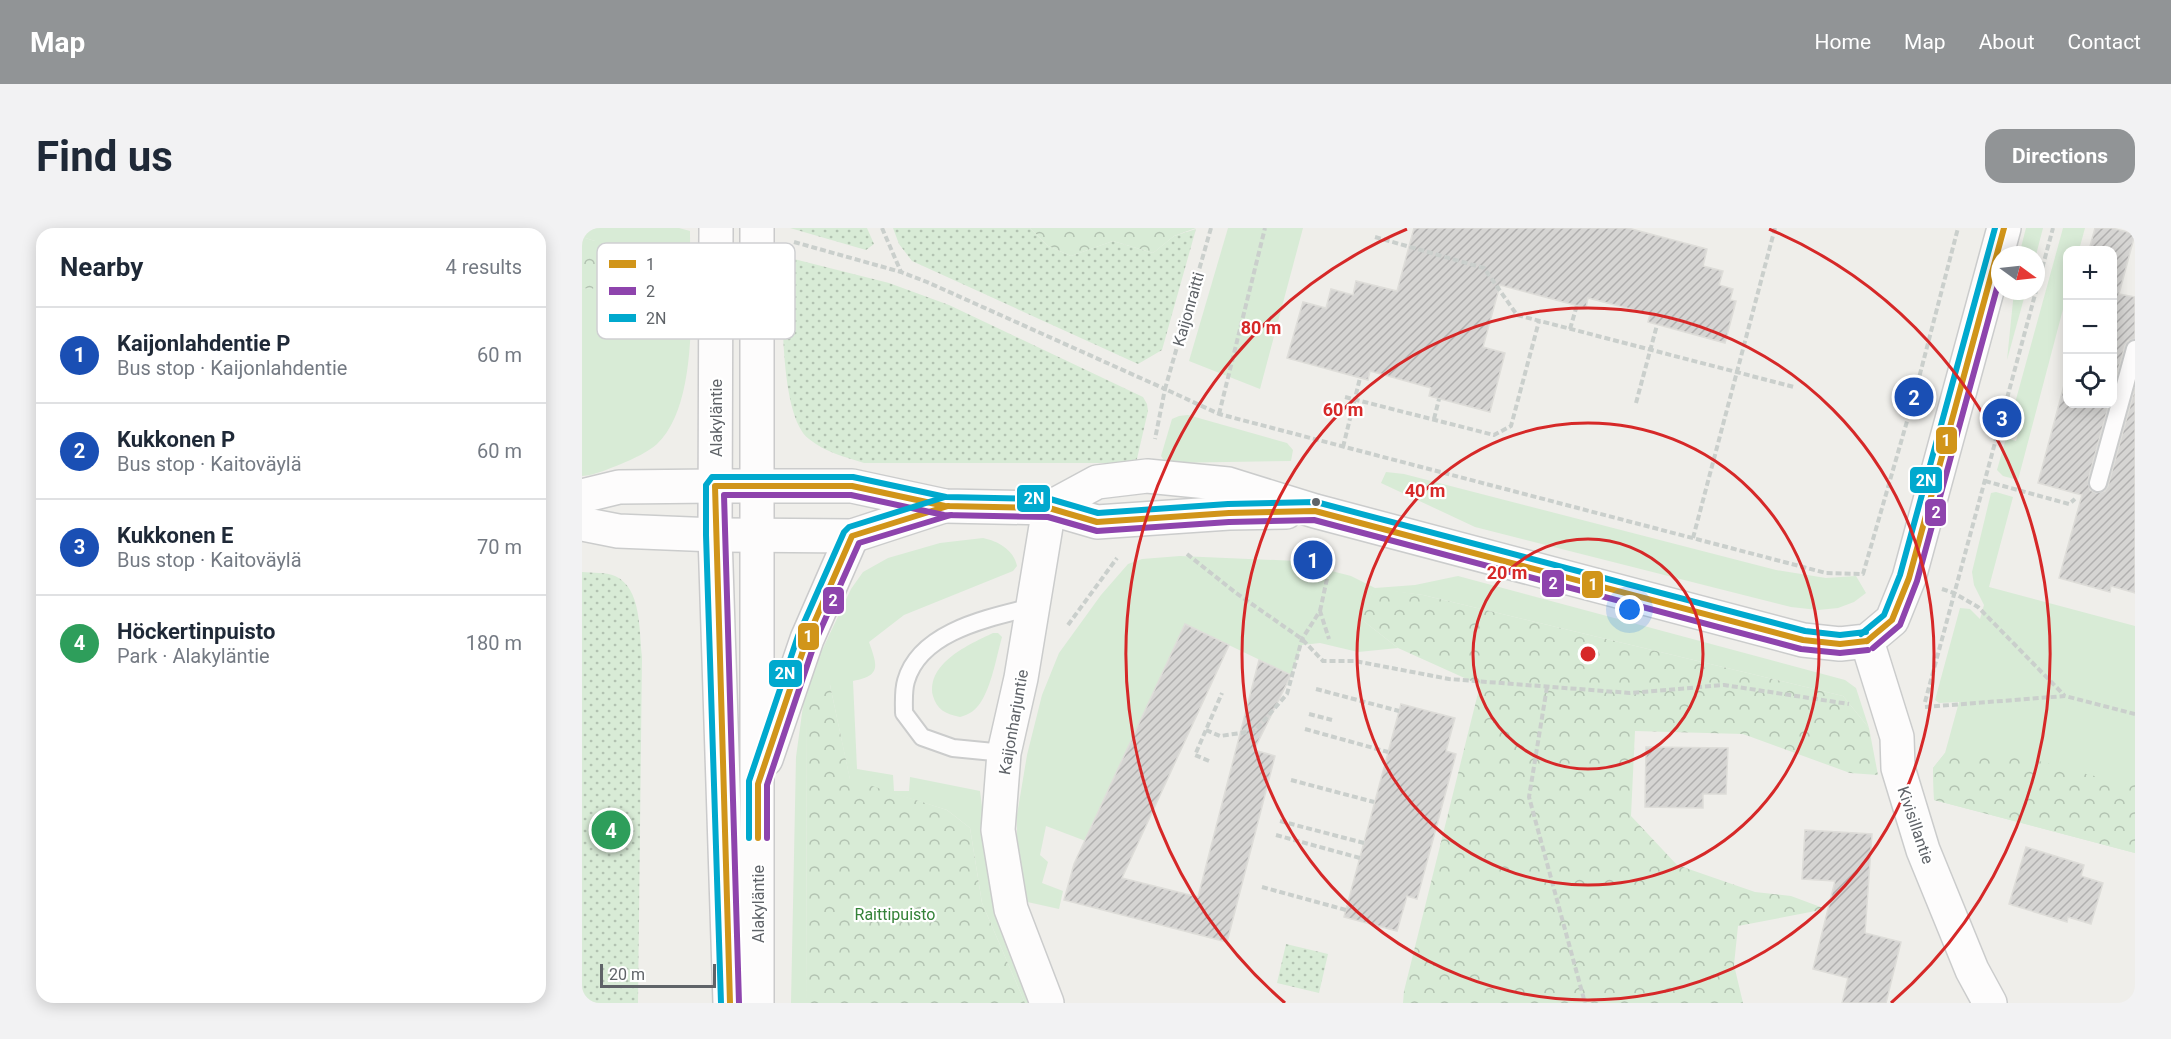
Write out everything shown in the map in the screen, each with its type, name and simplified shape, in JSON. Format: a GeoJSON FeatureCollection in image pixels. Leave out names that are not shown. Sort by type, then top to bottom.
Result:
{"type":"FeatureCollection","features":[{"type":"Feature","properties":{"kind":"street","name":"Alakyläntie"},"geometry":{"type":"LineString","coordinates":[[716,228],[716,243]]}},
{"type":"Feature","properties":{"kind":"street"},"geometry":{"type":"LineString","coordinates":[[1049,508],[1096,482],[1147,476],[1228,484],[1315,511],[1803,640],[1840,644],[1867,641],[1892,620],[1909,578],[2004,228]]}},
{"type":"Feature","properties":{"kind":"street","name":"Alakyläntie"},"geometry":{"type":"LineString","coordinates":[[716,339],[715,535],[730,1003]]}},
{"type":"Feature","properties":{"kind":"street","name":"Alakyläntie"},"geometry":{"type":"LineString","coordinates":[[757,339],[757,1003]]}},
{"type":"Feature","properties":{"kind":"street"},"geometry":{"type":"LineString","coordinates":[[582,496],[620,487],[852,486],[945,506],[1049,508],[1097,522],[1230,513],[1315,511]]}},
{"type":"Feature","properties":{"kind":"street"},"geometry":{"type":"LineString","coordinates":[[582,524],[618,531],[715,535],[852,536],[945,506]]}},
{"type":"Feature","properties":{"kind":"street","name":"Kaijonharjuntie"},"geometry":{"type":"LineString","coordinates":[[1047,1003],[1011,909],[999,830],[1004,753],[1021,678],[1049,508]]}},
{"type":"Feature","properties":{"kind":"street"},"geometry":{"type":"LineString","coordinates":[[758,784],[807,639],[852,536]]}},
{"type":"Feature","properties":{"kind":"street","name":"Kivisillantie"},"geometry":{"type":"LineString","coordinates":[[1867,641],[1890,710],[1897,737],[1898,768],[1923,849],[1972,970],[1990,1003]]}},
{"type":"Feature","properties":{"kind":"lane"},"geometry":{"type":"LineString","coordinates":[[2098,483],[2135,348]]}},
{"type":"Feature","properties":{"kind":"lane"},"geometry":{"type":"LineString","coordinates":[[1004,753],[952,748],[922,737],[904,713],[906,681],[917,660],[936,639],[983,619],[1032,607]]}},
{"type":"Feature","properties":{"kind":"path"},"geometry":{"type":"LineString","coordinates":[[882,228],[902,272]]}},
{"type":"Feature","properties":{"kind":"path","name":"Kaijonraitti"},"geometry":{"type":"LineString","coordinates":[[1147,476],[1165,389],[1211,228]]}},
{"type":"Feature","properties":{"kind":"path"},"geometry":{"type":"LineString","coordinates":[[1218,414],[1265,228]]}},
{"type":"Feature","properties":{"kind":"path"},"geometry":{"type":"LineString","coordinates":[[1692,538],[1774,228]]}},
{"type":"Feature","properties":{"kind":"path"},"geometry":{"type":"LineString","coordinates":[[790,241],[902,272],[1218,414],[1826,573],[1863,574],[1914,397],[1958,228]]}},
{"type":"Feature","properties":{"kind":"path"},"geometry":{"type":"LineString","coordinates":[[2053,228],[1924,707],[2065,696],[2135,714]]}},
{"type":"Feature","properties":{"kind":"path"},"geometry":{"type":"LineString","coordinates":[[1376,237],[1484,268],[1517,315],[1794,387]]}},
{"type":"Feature","properties":{"kind":"path"},"geometry":{"type":"LineString","coordinates":[[1570,329],[1577,305]]}},
{"type":"Feature","properties":{"kind":"path"},"geometry":{"type":"LineString","coordinates":[[1344,397],[1494,435],[1511,426],[1539,321]]}},
{"type":"Feature","properties":{"kind":"path"},"geometry":{"type":"LineString","coordinates":[[1636,403],[1657,325]]}},
{"type":"Feature","properties":{"kind":"path"},"geometry":{"type":"LineString","coordinates":[[1343,447],[1360,378]]}},
{"type":"Feature","properties":{"kind":"path"},"geometry":{"type":"LineString","coordinates":[[1434,420],[1439,399]]}},
{"type":"Feature","properties":{"kind":"path"},"geometry":{"type":"LineString","coordinates":[[1985,481],[2069,504],[2098,483]]}},
{"type":"Feature","properties":{"kind":"path"},"geometry":{"type":"LineString","coordinates":[[1186,552],[1236,593],[1302,639],[1323,662],[1355,661],[1449,679],[1630,693],[1724,685],[1890,710]]}},
{"type":"Feature","properties":{"kind":"path"},"geometry":{"type":"LineString","coordinates":[[1066,628],[1119,555]]}},
{"type":"Feature","properties":{"kind":"path"},"geometry":{"type":"LineString","coordinates":[[1206,730],[1220,736],[1255,731],[1287,694],[1302,639],[1320,611],[1329,565]]}},
{"type":"Feature","properties":{"kind":"path"},"geometry":{"type":"LineString","coordinates":[[1954,593],[1978,607],[2065,696]]}},
{"type":"Feature","properties":{"kind":"path"},"geometry":{"type":"LineString","coordinates":[[1320,611],[1329,639]]}},
{"type":"Feature","properties":{"kind":"path"},"geometry":{"type":"LineString","coordinates":[[1547,687],[1529,797],[1585,1003]]}},
{"type":"Feature","properties":{"kind":"path"},"geometry":{"type":"LineString","coordinates":[[1316,688],[1399,711]]}},
{"type":"Feature","properties":{"kind":"path"},"geometry":{"type":"LineString","coordinates":[[1209,761],[1195,755],[1222,693]]}},
{"type":"Feature","properties":{"kind":"path"},"geometry":{"type":"LineString","coordinates":[[1309,714],[1332,720]]}},
{"type":"Feature","properties":{"kind":"path"},"geometry":{"type":"LineString","coordinates":[[1305,729],[1388,752]]}},
{"type":"Feature","properties":{"kind":"path"},"geometry":{"type":"LineString","coordinates":[[1291,780],[1374,802]]}},
{"type":"Feature","properties":{"kind":"path"},"geometry":{"type":"LineString","coordinates":[[1280,820],[1364,843]]}},
{"type":"Feature","properties":{"kind":"path"},"geometry":{"type":"LineString","coordinates":[[1276,836],[1360,858]]}},
{"type":"Feature","properties":{"kind":"path"},"geometry":{"type":"LineString","coordinates":[[1262,887],[1346,910]]}},
{"type":"Feature","properties":{"kind":"green space"},"geometry":{"type":"Polygon","coordinates":[[[582,228],[679,228],[690,231],[690,243],[597,243],[597,339],[690,339],[690,343],[681,401],[671,425],[657,444],[645,453],[607,470],[582,476],[582,288],[593,289],[595,241],[582,237],[582,228]]]}},
{"type":"Feature","properties":{"kind":"green space"},"geometry":{"type":"Polygon","coordinates":[[[790,228],[867,228],[874,244],[866,250],[790,228]]]}},
{"type":"Feature","properties":{"kind":"green space"},"geometry":{"type":"Polygon","coordinates":[[[893,228],[1030,228],[1048,246],[1071,256],[1113,241],[1153,253],[1174,236],[1196,229],[1162,350],[1138,364],[912,261],[899,244],[893,228]]]}},
{"type":"Feature","properties":{"kind":"green space"},"geometry":{"type":"Polygon","coordinates":[[[1030,228],[1196,228],[1174,236],[1153,253],[1113,241],[1071,256],[1048,246],[1030,228]]]}},
{"type":"Feature","properties":{"kind":"green space"},"geometry":{"type":"Polygon","coordinates":[[[1228,228],[1303,228],[1260,389],[1189,361],[1228,228]]]}},
{"type":"Feature","properties":{"kind":"green space"},"geometry":{"type":"Polygon","coordinates":[[[2026,228],[2043,228],[2038,246],[2021,246],[2026,228]]]}},
{"type":"Feature","properties":{"kind":"green space"},"geometry":{"type":"Polygon","coordinates":[[[2063,228],[2085,228],[2080,246],[2063,246],[2063,309],[2018,480],[2003,476],[1997,470],[2006,438],[2016,441],[2023,417],[2012,414],[2063,228]]]}},
{"type":"Feature","properties":{"kind":"green space"},"geometry":{"type":"Polygon","coordinates":[[[582,237],[595,241],[597,273],[593,289],[582,288],[582,237]]]}},
{"type":"Feature","properties":{"kind":"green space"},"geometry":{"type":"Polygon","coordinates":[[[795,259],[889,283],[949,305],[1143,397],[1148,411],[1136,463],[864,463],[835,454],[809,439],[799,426],[792,406],[784,339],[795,339],[795,259]]]}},
{"type":"Feature","properties":{"kind":"green space"},"geometry":{"type":"Polygon","coordinates":[[[2013,300],[2024,300],[2007,360],[2013,300]]]}},
{"type":"Feature","properties":{"kind":"green space"},"geometry":{"type":"Polygon","coordinates":[[[1188,415],[1287,443],[1293,450],[1291,461],[1166,463],[1161,456],[1172,419],[1188,415]]]}},
{"type":"Feature","properties":{"kind":"green space"},"geometry":{"type":"Polygon","coordinates":[[[1386,472],[1404,474],[1776,570],[1826,578],[1856,576],[1866,593],[1854,602],[1838,608],[1818,610],[1791,607],[1475,527],[1381,483],[1386,472]]]}},
{"type":"Feature","properties":{"kind":"green space"},"geometry":{"type":"Polygon","coordinates":[[[1996,492],[2013,497],[1989,587],[2135,626],[2135,853],[1934,800],[1933,768],[1945,753],[1959,702],[1939,703],[1935,700],[1960,608],[1970,609],[1980,619],[1984,605],[1974,585],[1972,572],[1991,493],[1996,492]]]}},
{"type":"Feature","properties":{"kind":"green space"},"geometry":{"type":"Polygon","coordinates":[[[983,538],[1000,544],[1013,555],[1017,566],[1013,571],[904,615],[869,642],[875,663],[873,673],[853,681],[857,769],[893,775],[894,791],[909,791],[910,777],[980,791],[994,901],[1033,1003],[1025,1003],[982,903],[970,828],[947,810],[850,780],[830,685],[806,708],[807,1003],[791,1003],[796,757],[806,684],[851,589],[863,572],[888,558],[940,543],[983,538]]]}},
{"type":"Feature","properties":{"kind":"green space"},"geometry":{"type":"Polygon","coordinates":[[[1180,556],[1298,561],[1299,569],[1321,574],[1324,569],[1351,576],[1375,588],[1415,585],[1458,576],[1845,680],[1856,688],[1869,728],[1843,696],[1423,595],[1374,589],[1361,619],[1398,648],[1358,652],[1320,643],[1302,645],[1291,675],[1185,624],[1088,833],[1112,851],[1046,826],[1040,855],[1048,862],[1042,883],[1063,891],[1059,909],[1023,901],[1017,866],[1017,815],[1027,755],[1042,695],[1059,653],[1101,595],[1128,564],[1142,559],[1180,556]]]}},
{"type":"Feature","properties":{"kind":"green space"},"geometry":{"type":"Polygon","coordinates":[[[582,572],[603,573],[615,576],[624,582],[635,600],[638,612],[642,657],[638,1003],[582,1003],[582,572]]]}},
{"type":"Feature","properties":{"kind":"green space"},"geometry":{"type":"Polygon","coordinates":[[[1374,588],[1423,595],[1843,696],[1869,728],[1878,775],[1850,773],[1743,734],[1635,731],[1631,816],[1677,865],[1755,892],[1791,896],[1826,909],[1738,926],[1734,965],[1743,1003],[1403,1003],[1404,991],[1480,685],[1398,648],[1361,619],[1374,588]]]}},
{"type":"Feature","properties":{"kind":"green space"},"geometry":{"type":"Polygon","coordinates":[[[993,633],[998,633],[1002,637],[992,677],[979,705],[967,715],[960,717],[943,711],[933,696],[936,674],[952,656],[993,633]]]}},
{"type":"Feature","properties":{"kind":"green space","name":"Raittipuisto"},"geometry":{"type":"Polygon","coordinates":[[[830,685],[850,779],[947,810],[970,828],[982,903],[1025,1003],[807,1003],[806,708],[812,687],[830,685]]]}},
{"type":"Feature","properties":{"kind":"green space"},"geometry":{"type":"Polygon","coordinates":[[[1945,753],[1981,756],[2017,755],[2135,785],[2135,853],[1934,800],[1933,768],[1945,753]]]}},
{"type":"Feature","properties":{"kind":"green space"},"geometry":{"type":"Polygon","coordinates":[[[1286,944],[1328,954],[1319,993],[1277,983],[1286,944]]]}},
{"type":"Feature","properties":{"kind":"building"},"geometry":{"type":"Polygon","coordinates":[[[1414,228],[1628,228],[1707,249],[1703,266],[1723,271],[1719,285],[1733,289],[1730,300],[1736,301],[1725,343],[1648,322],[1650,314],[1588,298],[1586,308],[1500,285],[1483,347],[1505,353],[1490,412],[1429,396],[1431,388],[1370,371],[1368,380],[1287,358],[1303,302],[1326,308],[1331,289],[1353,295],[1356,281],[1397,291],[1414,228]]]}},
{"type":"Feature","properties":{"kind":"building"},"geometry":{"type":"Polygon","coordinates":[[[2095,228],[2112,228],[2135,234],[2119,294],[2135,297],[2135,339],[2128,341],[2125,346],[2117,374],[2117,246],[2090,246],[2095,228]]]}},
{"type":"Feature","properties":{"kind":"building"},"geometry":{"type":"Polygon","coordinates":[[[2135,388],[2135,593],[2111,586],[2110,592],[2059,578],[2082,495],[2038,483],[2063,389],[2063,408],[2108,408],[2088,480],[2090,490],[2096,493],[2105,491],[2135,388]]]}},
{"type":"Feature","properties":{"kind":"building"},"geometry":{"type":"Polygon","coordinates":[[[1185,624],[1229,645],[1122,878],[1198,897],[1259,660],[1291,675],[1254,750],[1275,756],[1227,942],[1064,900],[1074,864],[1185,624]]]}},
{"type":"Feature","properties":{"kind":"building"},"geometry":{"type":"Polygon","coordinates":[[[1401,704],[1455,718],[1446,751],[1456,754],[1417,899],[1407,896],[1397,931],[1344,917],[1401,704]]]}},
{"type":"Feature","properties":{"kind":"building"},"geometry":{"type":"Polygon","coordinates":[[[1646,747],[1728,748],[1726,794],[1703,794],[1703,808],[1645,807],[1646,747]]]}},
{"type":"Feature","properties":{"kind":"building"},"geometry":{"type":"Polygon","coordinates":[[[1805,830],[1872,834],[1865,933],[1901,942],[1886,1003],[1842,1003],[1848,978],[1813,969],[1835,881],[1802,879],[1805,830]]]}},
{"type":"Feature","properties":{"kind":"building"},"geometry":{"type":"Polygon","coordinates":[[[2026,847],[2084,865],[2081,876],[2103,883],[2091,924],[2068,917],[2067,922],[2009,904],[2026,847]]]}},
{"type":"Feature","properties":{"kind":"transit line","name":"2N"},"geometry":{"type":"LineString","coordinates":[[1861,634],[1884,615],[1900,575],[1995,228]]}},
{"type":"Feature","properties":{"kind":"transit line","name":"1"},"geometry":{"type":"LineString","coordinates":[[1867,641],[1892,620],[1909,578],[2004,228]]}},
{"type":"Feature","properties":{"kind":"transit line","name":"2"},"geometry":{"type":"LineString","coordinates":[[1873,648],[1900,625],[1917,581],[1994,300]]}},
{"type":"Feature","properties":{"kind":"transit line","name":"2N"},"geometry":{"type":"LineString","coordinates":[[721,1003],[706,535],[706,485],[712,477],[853,477],[946,497],[1050,499],[1098,513],[1228,504],[1316,502],[1805,631],[1840,635],[1866,632]]}},
{"type":"Feature","properties":{"kind":"transit line","name":"1"},"geometry":{"type":"LineString","coordinates":[[730,1003],[715,486],[852,486],[945,506],[1049,508],[1097,522],[1229,513],[1315,511],[1803,640],[1840,644],[1867,641]]}},
{"type":"Feature","properties":{"kind":"transit line","name":"2"},"geometry":{"type":"LineString","coordinates":[[739,1003],[724,495],[851,495],[944,515],[1048,517],[1097,531],[1229,522],[1314,520],[1801,649],[1840,653],[1868,650]]}},
{"type":"Feature","properties":{"kind":"transit line","name":"2N"},"geometry":{"type":"LineString","coordinates":[[749,838],[749,781],[798,636],[844,532],[849,527],[945,497]]}},
{"type":"Feature","properties":{"kind":"transit line","name":"1"},"geometry":{"type":"LineString","coordinates":[[758,838],[758,784],[807,639],[852,536],[948,506]]}},
{"type":"Feature","properties":{"kind":"transit line","name":"2"},"geometry":{"type":"LineString","coordinates":[[767,838],[767,785],[815,642],[859,543],[951,515]]}},
{"type":"Feature","properties":{"kind":"place","name":"Kukkonen P"},"geometry":{"type":"Point","coordinates":[1914,397]}},
{"type":"Feature","properties":{"kind":"place","name":"Kukkonen E"},"geometry":{"type":"Point","coordinates":[2002,418]}},
{"type":"Feature","properties":{"kind":"place","name":"Kaijonlahdentie P"},"geometry":{"type":"Point","coordinates":[1313,560]}},
{"type":"Feature","properties":{"kind":"place","name":"Höckertinpuisto"},"geometry":{"type":"Point","coordinates":[611,830]}}]}
